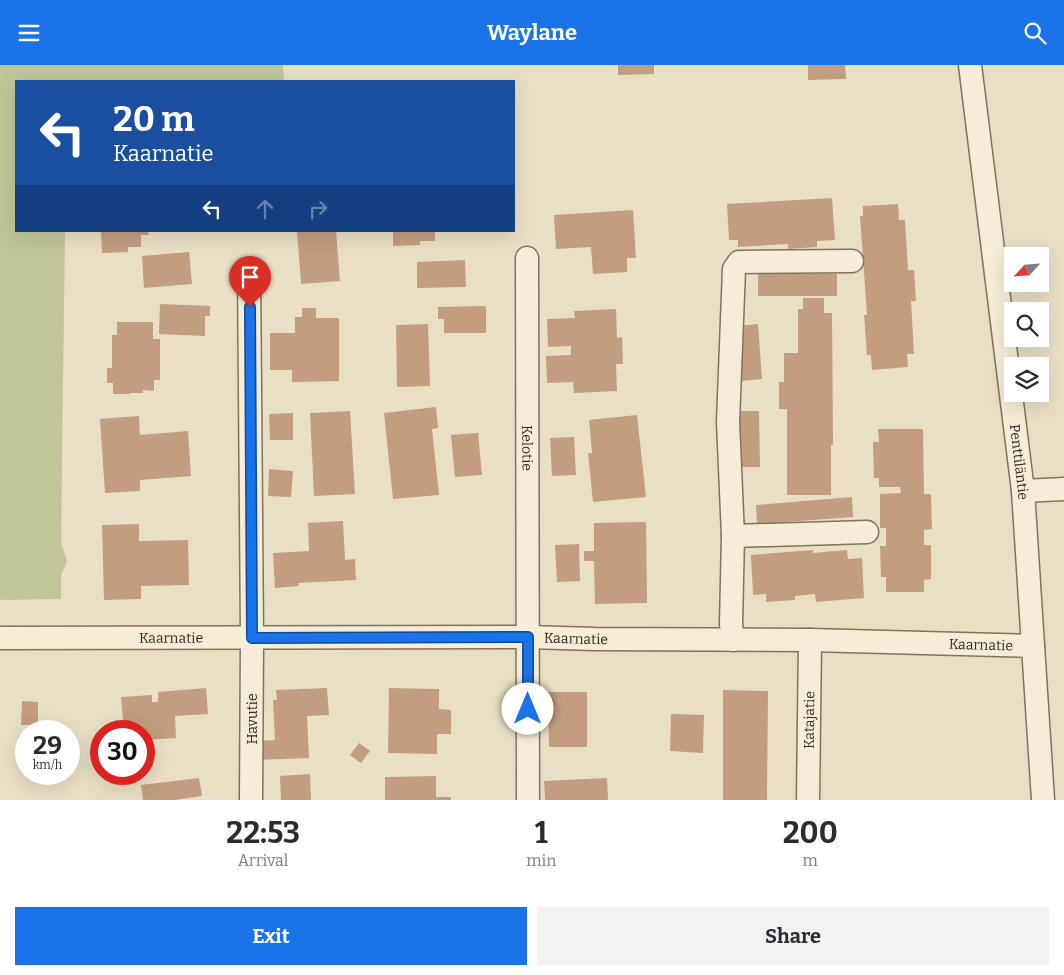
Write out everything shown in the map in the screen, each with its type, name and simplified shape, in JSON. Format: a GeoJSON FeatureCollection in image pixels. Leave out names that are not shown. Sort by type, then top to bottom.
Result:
{"type":"FeatureCollection","features":[{"type":"Feature","properties":{"kind":"street","name":"Penttiläntie"},"geometry":{"type":"LineString","coordinates":[[970,65],[1023,491],[1043,800]]}},
{"type":"Feature","properties":{"kind":"street","name":"Kelotie"},"geometry":{"type":"LineString","coordinates":[[527,258],[528,800]]}},
{"type":"Feature","properties":{"kind":"street"},"geometry":{"type":"LineString","coordinates":[[732,640],[733,536],[728,422],[734,269],[739,262],[852,261]]}},
{"type":"Feature","properties":{"kind":"street","name":"Havutie"},"geometry":{"type":"LineString","coordinates":[[249,269],[252,638],[251,800]]}},
{"type":"Feature","properties":{"kind":"street"},"geometry":{"type":"LineString","coordinates":[[1023,491],[1064,489]]}},
{"type":"Feature","properties":{"kind":"street"},"geometry":{"type":"LineString","coordinates":[[733,536],[867,532]]}},
{"type":"Feature","properties":{"kind":"street","name":"Kaarnatie"},"geometry":{"type":"LineString","coordinates":[[0,638],[528,637],[810,640],[1033,646]]}},
{"type":"Feature","properties":{"kind":"street","name":"Katajatie"},"geometry":{"type":"LineString","coordinates":[[808,800],[810,640]]}},
{"type":"Feature","properties":{"kind":"green space"},"geometry":{"type":"Polygon","coordinates":[[[0,65],[283,65],[284,80],[15,80],[15,232],[65,232],[61,542],[67,561],[61,576],[61,599],[0,600],[0,65]]]}},
{"type":"Feature","properties":{"kind":"building"},"geometry":{"type":"Polygon","coordinates":[[[618,65],[654,65],[654,74],[618,75],[618,65]]]}},
{"type":"Feature","properties":{"kind":"building"},"geometry":{"type":"Polygon","coordinates":[[[808,65],[845,65],[846,79],[808,80],[808,65]]]}},
{"type":"Feature","properties":{"kind":"building"},"geometry":{"type":"Polygon","coordinates":[[[832,198],[835,240],[817,241],[817,247],[788,249],[788,244],[738,247],[738,240],[729,240],[727,204],[832,198]]]}},
{"type":"Feature","properties":{"kind":"building"},"geometry":{"type":"Polygon","coordinates":[[[898,204],[899,220],[905,220],[908,270],[914,270],[916,301],[911,301],[914,354],[907,354],[908,367],[872,370],[871,355],[867,355],[864,315],[867,315],[860,216],[863,216],[863,206],[898,204]]]}},
{"type":"Feature","properties":{"kind":"building"},"geometry":{"type":"Polygon","coordinates":[[[633,210],[636,258],[627,258],[627,272],[593,274],[591,247],[556,249],[554,215],[633,210]]]}},
{"type":"Feature","properties":{"kind":"building"},"geometry":{"type":"Polygon","coordinates":[[[101,232],[148,232],[149,235],[141,235],[141,247],[128,247],[128,252],[102,253],[101,232]]]}},
{"type":"Feature","properties":{"kind":"building"},"geometry":{"type":"Polygon","coordinates":[[[297,232],[336,232],[340,281],[301,284],[297,232]]]}},
{"type":"Feature","properties":{"kind":"building"},"geometry":{"type":"Polygon","coordinates":[[[393,232],[435,232],[435,241],[420,241],[420,245],[393,246],[393,232]]]}},
{"type":"Feature","properties":{"kind":"building"},"geometry":{"type":"Polygon","coordinates":[[[189,252],[192,284],[144,288],[142,256],[189,252]]]}},
{"type":"Feature","properties":{"kind":"building"},"geometry":{"type":"Polygon","coordinates":[[[465,260],[466,287],[417,288],[417,262],[465,260]]]}},
{"type":"Feature","properties":{"kind":"building"},"geometry":{"type":"Polygon","coordinates":[[[758,274],[837,274],[837,296],[758,296],[758,274]]]}},
{"type":"Feature","properties":{"kind":"building"},"geometry":{"type":"Polygon","coordinates":[[[803,298],[824,298],[824,313],[832,313],[833,445],[831,445],[831,495],[787,495],[787,409],[779,409],[779,382],[784,382],[784,353],[798,353],[798,309],[803,309],[803,298]]]}},
{"type":"Feature","properties":{"kind":"building"},"geometry":{"type":"Polygon","coordinates":[[[160,304],[210,306],[210,316],[205,316],[205,336],[159,334],[160,304]]]}},
{"type":"Feature","properties":{"kind":"building"},"geometry":{"type":"Polygon","coordinates":[[[486,306],[486,333],[444,333],[444,319],[438,319],[438,307],[486,306]]]}},
{"type":"Feature","properties":{"kind":"building"},"geometry":{"type":"Polygon","coordinates":[[[302,308],[316,308],[316,318],[339,318],[339,381],[292,382],[292,370],[270,370],[270,333],[295,333],[295,317],[302,317],[302,308]]]}},
{"type":"Feature","properties":{"kind":"building"},"geometry":{"type":"Polygon","coordinates":[[[616,309],[617,338],[622,337],[623,364],[616,364],[617,391],[574,393],[573,382],[547,383],[546,356],[571,355],[571,346],[548,347],[547,319],[575,318],[574,311],[616,309]]]}},
{"type":"Feature","properties":{"kind":"building"},"geometry":{"type":"Polygon","coordinates":[[[117,322],[153,322],[153,339],[160,339],[160,380],[154,380],[154,391],[143,390],[143,393],[113,394],[113,383],[107,383],[107,368],[112,368],[112,335],[117,335],[117,322]]]}},
{"type":"Feature","properties":{"kind":"building"},"geometry":{"type":"Polygon","coordinates":[[[428,324],[430,386],[397,387],[396,325],[428,324]]]}},
{"type":"Feature","properties":{"kind":"building"},"geometry":{"type":"Polygon","coordinates":[[[758,324],[762,379],[741,381],[737,326],[758,324]]]}},
{"type":"Feature","properties":{"kind":"building"},"geometry":{"type":"Polygon","coordinates":[[[436,407],[438,428],[432,429],[439,495],[393,499],[384,413],[436,407]]]}},
{"type":"Feature","properties":{"kind":"building"},"geometry":{"type":"Polygon","coordinates":[[[350,411],[355,494],[314,496],[310,413],[350,411]]]}},
{"type":"Feature","properties":{"kind":"building"},"geometry":{"type":"Polygon","coordinates":[[[738,411],[759,411],[760,467],[739,467],[738,411]]]}},
{"type":"Feature","properties":{"kind":"building"},"geometry":{"type":"Polygon","coordinates":[[[293,413],[293,440],[270,440],[269,414],[293,413]]]}},
{"type":"Feature","properties":{"kind":"building"},"geometry":{"type":"Polygon","coordinates":[[[637,415],[646,497],[593,502],[588,453],[592,453],[589,420],[637,415]]]}},
{"type":"Feature","properties":{"kind":"building"},"geometry":{"type":"Polygon","coordinates":[[[139,416],[140,435],[188,431],[191,476],[140,480],[140,491],[105,493],[100,419],[139,416]]]}},
{"type":"Feature","properties":{"kind":"building"},"geometry":{"type":"Polygon","coordinates":[[[878,429],[923,429],[924,494],[931,494],[932,529],[924,530],[924,545],[931,545],[931,579],[924,580],[924,592],[886,592],[886,577],[881,577],[880,546],[886,546],[886,528],[880,528],[880,494],[901,493],[900,487],[879,487],[879,478],[874,478],[873,442],[879,442],[878,429]]]}},
{"type":"Feature","properties":{"kind":"building"},"geometry":{"type":"Polygon","coordinates":[[[478,433],[482,475],[455,477],[451,435],[478,433]]]}},
{"type":"Feature","properties":{"kind":"building"},"geometry":{"type":"Polygon","coordinates":[[[574,437],[576,475],[552,476],[550,438],[574,437]]]}},
{"type":"Feature","properties":{"kind":"building"},"geometry":{"type":"Polygon","coordinates":[[[269,469],[293,471],[291,497],[268,496],[269,469]]]}},
{"type":"Feature","properties":{"kind":"building"},"geometry":{"type":"Polygon","coordinates":[[[852,497],[853,517],[757,524],[756,505],[852,497]]]}},
{"type":"Feature","properties":{"kind":"building"},"geometry":{"type":"Polygon","coordinates":[[[343,521],[345,560],[355,559],[356,580],[298,583],[299,586],[275,588],[273,553],[309,551],[308,523],[343,521]]]}},
{"type":"Feature","properties":{"kind":"building"},"geometry":{"type":"Polygon","coordinates":[[[646,522],[647,603],[595,604],[594,561],[584,561],[584,551],[594,551],[594,523],[646,522]]]}},
{"type":"Feature","properties":{"kind":"building"},"geometry":{"type":"Polygon","coordinates":[[[139,524],[139,541],[188,540],[189,585],[141,586],[141,599],[104,600],[102,525],[139,524]]]}},
{"type":"Feature","properties":{"kind":"building"},"geometry":{"type":"Polygon","coordinates":[[[579,544],[580,581],[557,582],[555,545],[579,544]]]}},
{"type":"Feature","properties":{"kind":"building"},"geometry":{"type":"Polygon","coordinates":[[[813,550],[813,553],[847,550],[848,559],[862,558],[864,598],[816,602],[815,594],[795,596],[795,600],[766,602],[766,594],[753,595],[751,555],[813,550]]]}},
{"type":"Feature","properties":{"kind":"building"},"geometry":{"type":"Polygon","coordinates":[[[206,688],[208,714],[175,716],[176,738],[155,739],[155,720],[123,720],[121,697],[152,695],[152,702],[158,702],[158,692],[206,688]]]}},
{"type":"Feature","properties":{"kind":"building"},"geometry":{"type":"Polygon","coordinates":[[[327,688],[329,715],[307,716],[309,758],[257,760],[257,741],[275,740],[273,700],[277,700],[276,690],[327,688]]]}},
{"type":"Feature","properties":{"kind":"building"},"geometry":{"type":"Polygon","coordinates":[[[389,688],[439,689],[439,709],[451,710],[451,734],[437,734],[437,754],[388,753],[389,688]]]}},
{"type":"Feature","properties":{"kind":"building"},"geometry":{"type":"Polygon","coordinates":[[[723,690],[768,691],[767,800],[723,800],[723,690]]]}},
{"type":"Feature","properties":{"kind":"building"},"geometry":{"type":"Polygon","coordinates":[[[548,692],[587,692],[587,747],[549,747],[548,692]]]}},
{"type":"Feature","properties":{"kind":"building"},"geometry":{"type":"Polygon","coordinates":[[[22,701],[38,702],[38,720],[21,720],[22,701]]]}},
{"type":"Feature","properties":{"kind":"building"},"geometry":{"type":"Polygon","coordinates":[[[671,714],[704,715],[703,753],[670,751],[671,714]]]}},
{"type":"Feature","properties":{"kind":"building"},"geometry":{"type":"Polygon","coordinates":[[[359,743],[370,751],[361,763],[350,755],[359,743]]]}},
{"type":"Feature","properties":{"kind":"building"},"geometry":{"type":"Polygon","coordinates":[[[310,774],[311,800],[281,800],[280,776],[310,774]]]}},
{"type":"Feature","properties":{"kind":"building"},"geometry":{"type":"Polygon","coordinates":[[[436,776],[436,797],[451,797],[451,800],[385,800],[385,777],[436,776]]]}},
{"type":"Feature","properties":{"kind":"building"},"geometry":{"type":"Polygon","coordinates":[[[199,778],[202,796],[175,800],[143,800],[141,785],[155,785],[155,783],[199,778]]]}},
{"type":"Feature","properties":{"kind":"building"},"geometry":{"type":"Polygon","coordinates":[[[607,778],[608,800],[545,800],[544,781],[607,778]]]}},
{"type":"Feature","properties":{"kind":"route"},"geometry":{"type":"LineString","coordinates":[[250,307],[252,638],[528,637],[528,709]]}}]}
